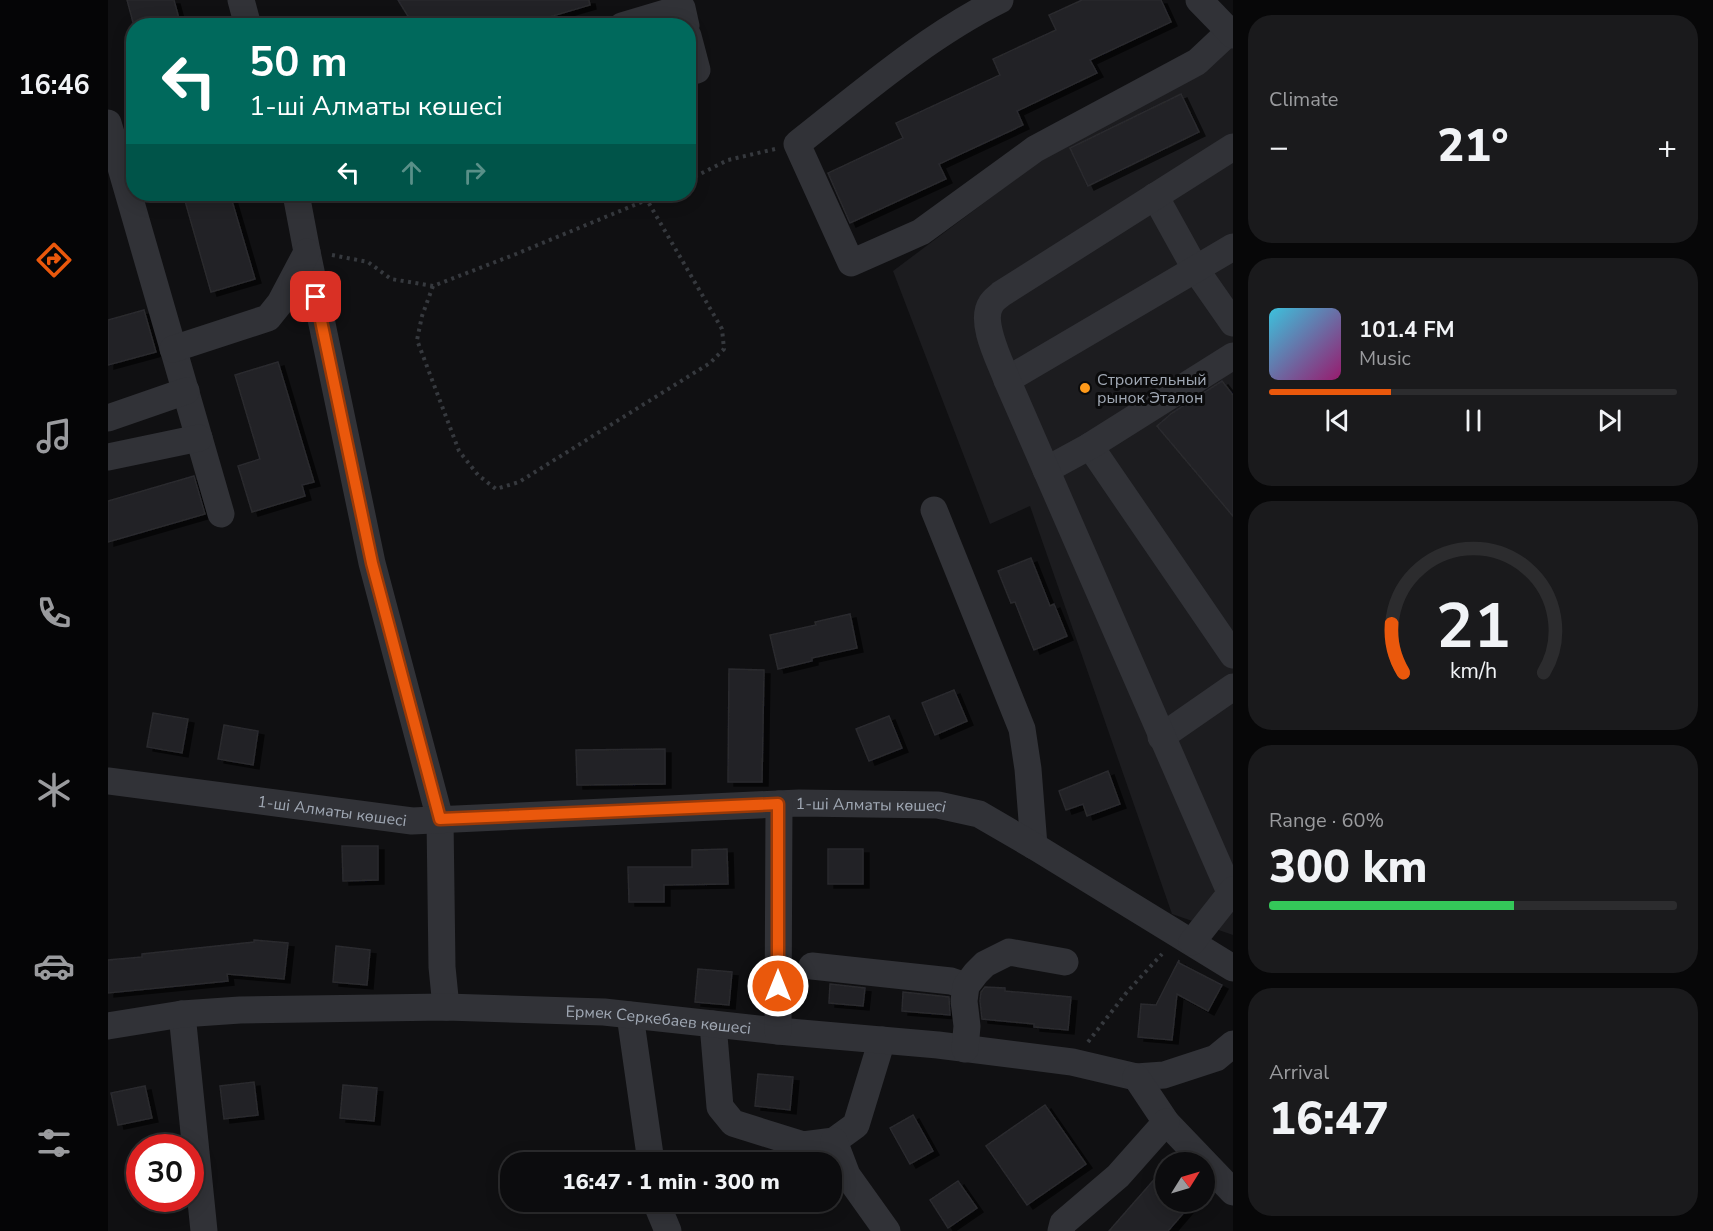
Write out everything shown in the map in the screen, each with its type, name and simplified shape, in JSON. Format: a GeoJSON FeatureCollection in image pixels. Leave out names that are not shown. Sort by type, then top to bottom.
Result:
{"type":"FeatureCollection","features":[{"type":"Feature","properties":{"kind":"street"},"geometry":{"type":"LineString","coordinates":[[240,0],[246,18]]}},
{"type":"Feature","properties":{"kind":"street"},"geometry":{"type":"LineString","coordinates":[[1000,0],[956,25],[893,69],[796,144],[851,263],[921,232],[1035,149],[1197,62],[1231,33],[1199,0]]}},
{"type":"Feature","properties":{"kind":"street"},"geometry":{"type":"LineString","coordinates":[[651,18],[687,8]]}},
{"type":"Feature","properties":{"kind":"street"},"geometry":{"type":"LineString","coordinates":[[109,128],[126,187]]}},
{"type":"Feature","properties":{"kind":"street"},"geometry":{"type":"LineString","coordinates":[[1185,938],[1232,891],[1161,737],[1007,380],[986,319],[991,304],[1001,294],[1233,147]]}},
{"type":"Feature","properties":{"kind":"street"},"geometry":{"type":"LineString","coordinates":[[1155,196],[1196,270],[1233,323]]}},
{"type":"Feature","properties":{"kind":"street"},"geometry":{"type":"LineString","coordinates":[[130,201],[222,513]]}},
{"type":"Feature","properties":{"kind":"street"},"geometry":{"type":"LineString","coordinates":[[297,201],[372,563],[440,819],[442,967],[446,1007]]}},
{"type":"Feature","properties":{"kind":"street"},"geometry":{"type":"LineString","coordinates":[[1007,380],[1233,247]]}},
{"type":"Feature","properties":{"kind":"street"},"geometry":{"type":"LineString","coordinates":[[173,349],[268,318],[280,303],[307,252]]}},
{"type":"Feature","properties":{"kind":"street"},"geometry":{"type":"LineString","coordinates":[[1046,470],[1090,446],[1233,356]]}},
{"type":"Feature","properties":{"kind":"street"},"geometry":{"type":"LineString","coordinates":[[108,418],[186,391]]}},
{"type":"Feature","properties":{"kind":"street"},"geometry":{"type":"LineString","coordinates":[[108,458],[199,438]]}},
{"type":"Feature","properties":{"kind":"street"},"geometry":{"type":"LineString","coordinates":[[1090,446],[1233,655]]}},
{"type":"Feature","properties":{"kind":"street"},"geometry":{"type":"LineString","coordinates":[[933,510],[1022,729],[1028,769],[1034,846]]}},
{"type":"Feature","properties":{"kind":"street"},"geometry":{"type":"LineString","coordinates":[[1161,737],[1229,699]]}},
{"type":"Feature","properties":{"kind":"street","name":"1-ші Алматы көшесі"},"geometry":{"type":"LineString","coordinates":[[108,781],[412,821],[799,802],[938,805],[979,814],[1233,968]]}},
{"type":"Feature","properties":{"kind":"street"},"geometry":{"type":"LineString","coordinates":[[778,804],[778,1031]]}},
{"type":"Feature","properties":{"kind":"street"},"geometry":{"type":"LineString","coordinates":[[965,1049],[966,986],[985,963],[1009,952],[1065,963]]}},
{"type":"Feature","properties":{"kind":"street"},"geometry":{"type":"LineString","coordinates":[[812,966],[951,981],[966,986]]}},
{"type":"Feature","properties":{"kind":"street","name":"Ермек Серкебаев көшесі"},"geometry":{"type":"LineString","coordinates":[[108,1026],[182,1014],[240,1010],[446,1007],[604,1012],[1072,1062],[1136,1077],[1164,1075],[1216,1058],[1233,1044]]}},
{"type":"Feature","properties":{"kind":"street"},"geometry":{"type":"LineString","coordinates":[[182,1014],[204,1231]]}},
{"type":"Feature","properties":{"kind":"street"},"geometry":{"type":"LineString","coordinates":[[630,1015],[650,1152]]}},
{"type":"Feature","properties":{"kind":"street"},"geometry":{"type":"LineString","coordinates":[[713,1024],[720,1107],[733,1123],[803,1145],[834,1141],[856,1125],[882,1040]]}},
{"type":"Feature","properties":{"kind":"street"},"geometry":{"type":"LineString","coordinates":[[1136,1077],[1166,1122],[1233,1192]]}},
{"type":"Feature","properties":{"kind":"street"},"geometry":{"type":"LineString","coordinates":[[1061,1231],[1063,1223],[1119,1176],[1166,1122]]}},
{"type":"Feature","properties":{"kind":"street"},"geometry":{"type":"LineString","coordinates":[[834,1141],[847,1175],[887,1231]]}},
{"type":"Feature","properties":{"kind":"street"},"geometry":{"type":"LineString","coordinates":[[660,1212],[668,1231]]}},
{"type":"Feature","properties":{"kind":"path"},"geometry":{"type":"LineString","coordinates":[[696,176],[728,160],[796,144]]}},
{"type":"Feature","properties":{"kind":"path"},"geometry":{"type":"LineString","coordinates":[[307,252],[368,262],[391,279],[433,286],[516,255],[646,201],[722,329],[724,349],[710,363],[519,482],[496,489],[478,475],[459,452],[417,340],[422,316],[433,286]]}},
{"type":"Feature","properties":{"kind":"path"},"geometry":{"type":"LineString","coordinates":[[1072,1062],[1127,992],[1185,938]]}},
{"type":"Feature","properties":{"kind":"shaded area","name":"Строительный рынок Эталон"},"geometry":{"type":"Polygon","coordinates":[[[1233,46],[1233,935],[1172,914],[1030,506],[990,524],[893,271],[1061,145],[1233,46]]]}},
{"type":"Feature","properties":{"kind":"building"},"geometry":{"type":"Polygon","coordinates":[[[127,0],[174,0],[179,18],[132,18],[127,0]]]}},
{"type":"Feature","properties":{"kind":"building"},"geometry":{"type":"Polygon","coordinates":[[[398,0],[589,0],[590,5],[546,18],[409,18],[398,0]]]}},
{"type":"Feature","properties":{"kind":"building"},"geometry":{"type":"Polygon","coordinates":[[[1082,0],[1161,0],[1171,22],[1090,60],[1097,73],[1017,111],[1023,125],[939,164],[946,179],[850,223],[828,173],[903,138],[896,123],[1000,75],[993,59],[1056,30],[1049,15],[1082,0]]]}},
{"type":"Feature","properties":{"kind":"building"},"geometry":{"type":"Polygon","coordinates":[[[1181,94],[1199,132],[1088,186],[1070,148],[1181,94]]]}},
{"type":"Feature","properties":{"kind":"building"},"geometry":{"type":"Polygon","coordinates":[[[185,201],[232,201],[255,279],[211,292],[185,201]]]}},
{"type":"Feature","properties":{"kind":"building"},"geometry":{"type":"Polygon","coordinates":[[[144,310],[156,352],[108,365],[108,320],[144,310]]]}},
{"type":"Feature","properties":{"kind":"building"},"geometry":{"type":"Polygon","coordinates":[[[278,362],[314,482],[302,485],[305,496],[252,512],[238,466],[260,459],[235,375],[278,362]]]}},
{"type":"Feature","properties":{"kind":"building"},"geometry":{"type":"Polygon","coordinates":[[[1222,381],[1233,395],[1233,516],[1157,426],[1172,413],[1222,381]]]}},
{"type":"Feature","properties":{"kind":"building"},"geometry":{"type":"Polygon","coordinates":[[[194,476],[205,514],[108,542],[108,501],[194,476]]]}},
{"type":"Feature","properties":{"kind":"building"},"geometry":{"type":"Polygon","coordinates":[[[1031,558],[1050,606],[1054,604],[1067,636],[1034,650],[1015,602],[1011,603],[998,571],[1031,558]]]}},
{"type":"Feature","properties":{"kind":"building"},"geometry":{"type":"Polygon","coordinates":[[[850,614],[857,648],[812,658],[812,661],[778,669],[770,635],[816,625],[815,622],[850,614]]]}},
{"type":"Feature","properties":{"kind":"building"},"geometry":{"type":"Polygon","coordinates":[[[729,669],[764,670],[762,782],[728,782],[729,669]]]}},
{"type":"Feature","properties":{"kind":"building"},"geometry":{"type":"Polygon","coordinates":[[[954,690],[967,721],[935,735],[922,703],[954,690]]]}},
{"type":"Feature","properties":{"kind":"building"},"geometry":{"type":"Polygon","coordinates":[[[153,713],[188,719],[182,753],[147,747],[153,713]]]}},
{"type":"Feature","properties":{"kind":"building"},"geometry":{"type":"Polygon","coordinates":[[[889,716],[902,748],[869,761],[856,729],[889,716]]]}},
{"type":"Feature","properties":{"kind":"building"},"geometry":{"type":"Polygon","coordinates":[[[224,725],[258,731],[253,765],[218,759],[224,725]]]}},
{"type":"Feature","properties":{"kind":"building"},"geometry":{"type":"Polygon","coordinates":[[[665,749],[665,784],[577,785],[576,750],[665,749]]]}},
{"type":"Feature","properties":{"kind":"building"},"geometry":{"type":"Polygon","coordinates":[[[1108,771],[1120,804],[1087,816],[1083,804],[1066,810],[1059,791],[1108,771]]]}},
{"type":"Feature","properties":{"kind":"building"},"geometry":{"type":"Polygon","coordinates":[[[342,846],[378,846],[378,880],[343,881],[342,846]]]}},
{"type":"Feature","properties":{"kind":"building"},"geometry":{"type":"Polygon","coordinates":[[[727,849],[728,884],[664,885],[664,902],[629,902],[628,867],[692,867],[692,850],[727,849]]]}},
{"type":"Feature","properties":{"kind":"building"},"geometry":{"type":"Polygon","coordinates":[[[828,849],[863,849],[863,884],[828,884],[828,849]]]}},
{"type":"Feature","properties":{"kind":"building"},"geometry":{"type":"Polygon","coordinates":[[[254,940],[288,943],[284,979],[227,974],[228,981],[108,993],[108,960],[254,942],[254,940]]]}},
{"type":"Feature","properties":{"kind":"building"},"geometry":{"type":"Polygon","coordinates":[[[336,946],[370,950],[367,985],[333,982],[336,946]]]}},
{"type":"Feature","properties":{"kind":"building"},"geometry":{"type":"Polygon","coordinates":[[[1179,960],[1179,963],[1222,985],[1208,1011],[1177,994],[1172,1040],[1138,1037],[1141,1004],[1156,1005],[1179,960]]]}},
{"type":"Feature","properties":{"kind":"building"},"geometry":{"type":"Polygon","coordinates":[[[698,969],[732,972],[729,1005],[695,1002],[698,969]]]}},
{"type":"Feature","properties":{"kind":"building"},"geometry":{"type":"Polygon","coordinates":[[[830,984],[865,988],[863,1006],[829,1003],[830,984]]]}},
{"type":"Feature","properties":{"kind":"building"},"geometry":{"type":"Polygon","coordinates":[[[985,987],[1071,997],[1068,1030],[982,1019],[980,1001],[981,992],[985,987]]]}},
{"type":"Feature","properties":{"kind":"building"},"geometry":{"type":"Polygon","coordinates":[[[903,992],[949,997],[950,1015],[902,1011],[903,992]]]}},
{"type":"Feature","properties":{"kind":"building"},"geometry":{"type":"Polygon","coordinates":[[[758,1074],[793,1077],[790,1110],[755,1106],[758,1074]]]}},
{"type":"Feature","properties":{"kind":"building"},"geometry":{"type":"Polygon","coordinates":[[[254,1082],[258,1115],[224,1119],[220,1086],[254,1082]]]}},
{"type":"Feature","properties":{"kind":"building"},"geometry":{"type":"Polygon","coordinates":[[[343,1085],[377,1088],[374,1121],[340,1118],[343,1085]]]}},
{"type":"Feature","properties":{"kind":"building"},"geometry":{"type":"Polygon","coordinates":[[[145,1086],[152,1118],[118,1125],[111,1093],[145,1086]]]}},
{"type":"Feature","properties":{"kind":"building"},"geometry":{"type":"Polygon","coordinates":[[[1045,1105],[1086,1164],[1027,1205],[986,1146],[1045,1105]]]}},
{"type":"Feature","properties":{"kind":"building"},"geometry":{"type":"Polygon","coordinates":[[[913,1115],[933,1151],[910,1164],[890,1128],[913,1115]]]}},
{"type":"Feature","properties":{"kind":"building"},"geometry":{"type":"Polygon","coordinates":[[[1155,1179],[1155,1212],[1184,1212],[1168,1231],[1109,1231],[1155,1179]]]}},
{"type":"Feature","properties":{"kind":"building"},"geometry":{"type":"Polygon","coordinates":[[[958,1181],[977,1208],[948,1228],[930,1200],[958,1181]]]}},
{"type":"Feature","properties":{"kind":"place","name":"Строительный рынок Эталон"},"geometry":{"type":"Point","coordinates":[1085,388]}},
{"type":"Feature","properties":{"kind":"route"},"geometry":{"type":"LineString","coordinates":[[316,297],[372,563],[440,819],[778,804],[778,986]]}}]}
